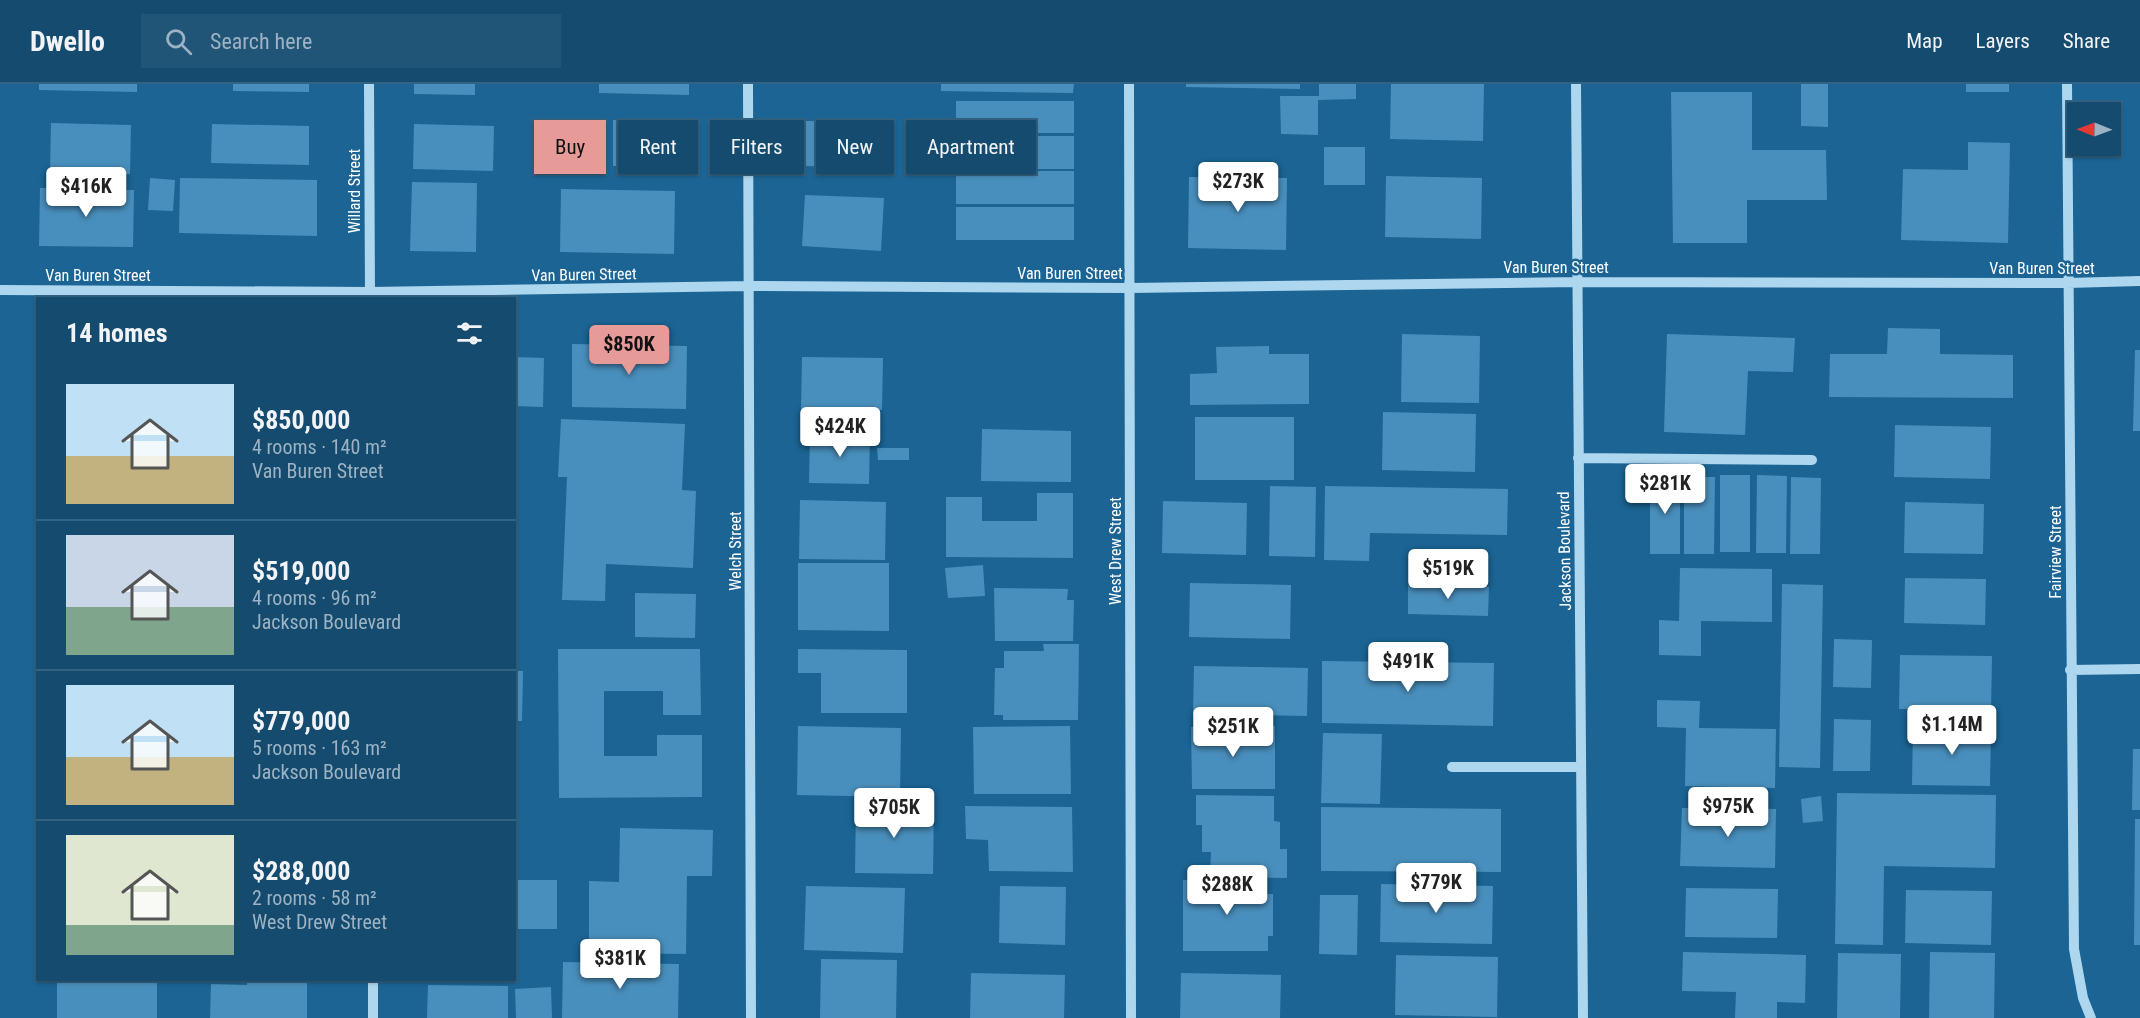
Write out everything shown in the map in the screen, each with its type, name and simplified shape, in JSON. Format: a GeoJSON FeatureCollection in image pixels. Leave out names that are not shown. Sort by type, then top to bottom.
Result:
{"type":"FeatureCollection","features":[{"type":"Feature","properties":{"kind":"street","name":"Willard Street"},"geometry":{"type":"LineString","coordinates":[[369,84],[370,295]]}},
{"type":"Feature","properties":{"kind":"street","name":"Welch Street"},"geometry":{"type":"LineString","coordinates":[[748,84],[751,1018]]}},
{"type":"Feature","properties":{"kind":"street","name":"West Drew Street"},"geometry":{"type":"LineString","coordinates":[[1129,84],[1131,1018]]}},
{"type":"Feature","properties":{"kind":"street","name":"Jackson Boulevard"},"geometry":{"type":"LineString","coordinates":[[1576,84],[1583,1018]]}},
{"type":"Feature","properties":{"kind":"street","name":"Fairview Street"},"geometry":{"type":"LineString","coordinates":[[2067,84],[2074,949],[2083,998],[2091,1018]]}},
{"type":"Feature","properties":{"kind":"street","name":"Van Buren Street"},"geometry":{"type":"LineString","coordinates":[[0,290],[370,295],[749,286],[1130,288],[1577,282],[2068,284],[2140,281]]}},
{"type":"Feature","properties":{"kind":"street"},"geometry":{"type":"LineString","coordinates":[[1578,458],[1812,460]]}},
{"type":"Feature","properties":{"kind":"street"},"geometry":{"type":"LineString","coordinates":[[2070,670],[2140,669]]}},
{"type":"Feature","properties":{"kind":"street"},"geometry":{"type":"LineString","coordinates":[[1452,767],[1581,767]]}},
{"type":"Feature","properties":{"kind":"street"},"geometry":{"type":"LineString","coordinates":[[373,981],[373,1018]]}},
{"type":"Feature","properties":{"kind":"building"},"geometry":{"type":"Polygon","coordinates":[[[39,84],[137,84],[137,92],[39,90],[39,84]]]}},
{"type":"Feature","properties":{"kind":"building"},"geometry":{"type":"Polygon","coordinates":[[[233,84],[309,84],[309,92],[233,91],[233,84]]]}},
{"type":"Feature","properties":{"kind":"building"},"geometry":{"type":"Polygon","coordinates":[[[414,84],[475,84],[475,95],[414,94],[414,84]]]}},
{"type":"Feature","properties":{"kind":"building"},"geometry":{"type":"Polygon","coordinates":[[[599,84],[689,84],[689,95],[599,93],[599,84]]]}},
{"type":"Feature","properties":{"kind":"building"},"geometry":{"type":"Polygon","coordinates":[[[941,84],[1074,84],[1073,93],[941,91],[941,84]]]}},
{"type":"Feature","properties":{"kind":"building"},"geometry":{"type":"Polygon","coordinates":[[[1186,84],[1300,84],[1300,89],[1186,87],[1186,84]]]}},
{"type":"Feature","properties":{"kind":"building"},"geometry":{"type":"Polygon","coordinates":[[[1319,84],[1356,84],[1356,99],[1318,100],[1318,135],[1281,134],[1280,96],[1319,96],[1319,84]]]}},
{"type":"Feature","properties":{"kind":"building"},"geometry":{"type":"Polygon","coordinates":[[[1391,84],[1484,84],[1483,141],[1390,139],[1391,84]]]}},
{"type":"Feature","properties":{"kind":"building"},"geometry":{"type":"Polygon","coordinates":[[[1801,84],[1828,84],[1828,127],[1801,126],[1801,84]]]}},
{"type":"Feature","properties":{"kind":"building"},"geometry":{"type":"Polygon","coordinates":[[[1966,84],[2009,84],[2009,92],[1966,92],[1966,84]]]}},
{"type":"Feature","properties":{"kind":"building"},"geometry":{"type":"Polygon","coordinates":[[[1671,92],[1752,92],[1752,150],[1826,150],[1827,200],[1747,200],[1747,243],[1673,243],[1671,92]]]}},
{"type":"Feature","properties":{"kind":"building"},"geometry":{"type":"Polygon","coordinates":[[[956,101],[1074,101],[1074,133],[1036,133],[1036,120],[956,120],[956,101]]]}},
{"type":"Feature","properties":{"kind":"building"},"geometry":{"type":"Polygon","coordinates":[[[613,120],[618,120],[618,166],[613,166],[613,120]]]}},
{"type":"Feature","properties":{"kind":"building"},"geometry":{"type":"Polygon","coordinates":[[[804,121],[816,121],[816,166],[804,166],[804,121]]]}},
{"type":"Feature","properties":{"kind":"building"},"geometry":{"type":"Polygon","coordinates":[[[51,123],[131,125],[130,174],[50,173],[51,123]]]}},
{"type":"Feature","properties":{"kind":"building"},"geometry":{"type":"Polygon","coordinates":[[[212,124],[309,126],[309,165],[211,163],[212,124]]]}},
{"type":"Feature","properties":{"kind":"building"},"geometry":{"type":"Polygon","coordinates":[[[414,124],[494,126],[493,171],[413,169],[414,124]]]}},
{"type":"Feature","properties":{"kind":"building"},"geometry":{"type":"Polygon","coordinates":[[[1036,136],[1074,136],[1074,169],[1036,169],[1036,136]]]}},
{"type":"Feature","properties":{"kind":"building"},"geometry":{"type":"Polygon","coordinates":[[[1968,142],[2010,143],[2008,243],[1901,240],[1903,169],[1968,170],[1968,142]]]}},
{"type":"Feature","properties":{"kind":"building"},"geometry":{"type":"Polygon","coordinates":[[[1324,147],[1365,147],[1365,185],[1324,185],[1324,147]]]}},
{"type":"Feature","properties":{"kind":"building"},"geometry":{"type":"Polygon","coordinates":[[[1036,171],[1074,171],[1074,204],[956,204],[956,174],[1036,174],[1036,171]]]}},
{"type":"Feature","properties":{"kind":"building"},"geometry":{"type":"Polygon","coordinates":[[[1386,176],[1482,178],[1481,239],[1385,237],[1386,176]]]}},
{"type":"Feature","properties":{"kind":"building"},"geometry":{"type":"Polygon","coordinates":[[[1189,177],[1287,178],[1286,250],[1188,248],[1189,177]]]}},
{"type":"Feature","properties":{"kind":"building"},"geometry":{"type":"Polygon","coordinates":[[[150,178],[175,180],[173,211],[148,210],[150,178]]]}},
{"type":"Feature","properties":{"kind":"building"},"geometry":{"type":"Polygon","coordinates":[[[180,178],[317,180],[317,236],[179,233],[180,178]]]}},
{"type":"Feature","properties":{"kind":"building"},"geometry":{"type":"Polygon","coordinates":[[[412,182],[477,183],[476,252],[410,251],[412,182]]]}},
{"type":"Feature","properties":{"kind":"building"},"geometry":{"type":"Polygon","coordinates":[[[40,188],[134,190],[133,247],[39,246],[40,188]]]}},
{"type":"Feature","properties":{"kind":"building"},"geometry":{"type":"Polygon","coordinates":[[[561,189],[675,191],[674,254],[560,252],[561,189]]]}},
{"type":"Feature","properties":{"kind":"building"},"geometry":{"type":"Polygon","coordinates":[[[805,195],[884,198],[881,251],[802,246],[805,195]]]}},
{"type":"Feature","properties":{"kind":"building"},"geometry":{"type":"Polygon","coordinates":[[[956,207],[1074,207],[1074,240],[956,240],[956,207]]]}},
{"type":"Feature","properties":{"kind":"building"},"geometry":{"type":"Polygon","coordinates":[[[1888,328],[1940,329],[1940,354],[2013,355],[2013,398],[1829,397],[1830,354],[1887,354],[1888,328]]]}},
{"type":"Feature","properties":{"kind":"building"},"geometry":{"type":"Polygon","coordinates":[[[1402,334],[1480,336],[1479,403],[1401,402],[1402,334]]]}},
{"type":"Feature","properties":{"kind":"building"},"geometry":{"type":"Polygon","coordinates":[[[1667,334],[1795,338],[1793,372],[1748,371],[1745,435],[1664,432],[1667,334]]]}},
{"type":"Feature","properties":{"kind":"building"},"geometry":{"type":"Polygon","coordinates":[[[572,344],[687,346],[686,409],[572,407],[572,344]]]}},
{"type":"Feature","properties":{"kind":"building"},"geometry":{"type":"Polygon","coordinates":[[[1269,346],[1269,354],[1309,354],[1309,404],[1190,405],[1190,374],[1217,373],[1216,347],[1269,346]]]}},
{"type":"Feature","properties":{"kind":"building"},"geometry":{"type":"Polygon","coordinates":[[[2135,350],[2140,350],[2140,431],[2133,431],[2135,350]]]}},
{"type":"Feature","properties":{"kind":"building"},"geometry":{"type":"Polygon","coordinates":[[[516,357],[544,358],[543,407],[516,406],[516,357]]]}},
{"type":"Feature","properties":{"kind":"building"},"geometry":{"type":"Polygon","coordinates":[[[802,357],[883,358],[882,410],[801,409],[802,357]]]}},
{"type":"Feature","properties":{"kind":"building"},"geometry":{"type":"Polygon","coordinates":[[[1383,412],[1476,414],[1475,472],[1382,470],[1383,412]]]}},
{"type":"Feature","properties":{"kind":"building"},"geometry":{"type":"Polygon","coordinates":[[[1195,417],[1294,417],[1294,480],[1195,480],[1195,417]]]}},
{"type":"Feature","properties":{"kind":"building"},"geometry":{"type":"Polygon","coordinates":[[[561,419],[685,424],[682,490],[696,491],[693,568],[606,564],[605,601],[562,600],[567,477],[558,477],[561,419]]]}},
{"type":"Feature","properties":{"kind":"building"},"geometry":{"type":"Polygon","coordinates":[[[1895,425],[1991,427],[1990,479],[1894,477],[1895,425]]]}},
{"type":"Feature","properties":{"kind":"building"},"geometry":{"type":"Polygon","coordinates":[[[982,429],[1071,431],[1071,482],[981,481],[982,429]]]}},
{"type":"Feature","properties":{"kind":"building"},"geometry":{"type":"Polygon","coordinates":[[[810,433],[870,434],[869,484],[809,483],[810,433]]]}},
{"type":"Feature","properties":{"kind":"building"},"geometry":{"type":"Polygon","coordinates":[[[877,448],[909,448],[909,460],[878,460],[877,448]]]}},
{"type":"Feature","properties":{"kind":"building"},"geometry":{"type":"Polygon","coordinates":[[[1720,475],[1750,475],[1750,552],[1720,552],[1720,475]]]}},
{"type":"Feature","properties":{"kind":"building"},"geometry":{"type":"Polygon","coordinates":[[[1757,475],[1787,476],[1786,553],[1756,553],[1757,475]]]}},
{"type":"Feature","properties":{"kind":"building"},"geometry":{"type":"Polygon","coordinates":[[[1650,477],[1680,477],[1680,554],[1650,554],[1650,477]]]}},
{"type":"Feature","properties":{"kind":"building"},"geometry":{"type":"Polygon","coordinates":[[[1684,477],[1715,477],[1714,554],[1684,554],[1684,477]]]}},
{"type":"Feature","properties":{"kind":"building"},"geometry":{"type":"Polygon","coordinates":[[[1791,477],[1821,478],[1820,554],[1790,554],[1791,477]]]}},
{"type":"Feature","properties":{"kind":"building"},"geometry":{"type":"Polygon","coordinates":[[[1270,486],[1316,487],[1315,557],[1269,556],[1270,486]]]}},
{"type":"Feature","properties":{"kind":"building"},"geometry":{"type":"Polygon","coordinates":[[[1325,486],[1508,489],[1507,535],[1370,533],[1369,561],[1324,560],[1325,486]]]}},
{"type":"Feature","properties":{"kind":"building"},"geometry":{"type":"Polygon","coordinates":[[[1037,493],[1073,493],[1073,558],[946,557],[946,497],[982,497],[982,521],[1037,521],[1037,493]]]}},
{"type":"Feature","properties":{"kind":"building"},"geometry":{"type":"Polygon","coordinates":[[[800,500],[886,502],[885,560],[799,559],[800,500]]]}},
{"type":"Feature","properties":{"kind":"building"},"geometry":{"type":"Polygon","coordinates":[[[1163,501],[1247,503],[1246,555],[1162,553],[1163,501]]]}},
{"type":"Feature","properties":{"kind":"building"},"geometry":{"type":"Polygon","coordinates":[[[1905,502],[1984,504],[1983,554],[1904,553],[1905,502]]]}},
{"type":"Feature","properties":{"kind":"building"},"geometry":{"type":"Polygon","coordinates":[[[798,563],[889,563],[889,631],[798,630],[798,563]]]}},
{"type":"Feature","properties":{"kind":"building"},"geometry":{"type":"Polygon","coordinates":[[[983,565],[985,596],[948,598],[945,568],[983,565]]]}},
{"type":"Feature","properties":{"kind":"building"},"geometry":{"type":"Polygon","coordinates":[[[1680,568],[1772,569],[1772,622],[1701,621],[1701,656],[1659,655],[1659,620],[1679,621],[1680,568]]]}},
{"type":"Feature","properties":{"kind":"building"},"geometry":{"type":"Polygon","coordinates":[[[1905,578],[1986,579],[1985,625],[1904,623],[1905,578]]]}},
{"type":"Feature","properties":{"kind":"building"},"geometry":{"type":"Polygon","coordinates":[[[1190,583],[1291,585],[1290,639],[1189,637],[1190,583]]]}},
{"type":"Feature","properties":{"kind":"building"},"geometry":{"type":"Polygon","coordinates":[[[1782,584],[1823,585],[1820,768],[1779,767],[1782,584]]]}},
{"type":"Feature","properties":{"kind":"building"},"geometry":{"type":"Polygon","coordinates":[[[1408,585],[1489,587],[1488,616],[1408,614],[1408,585]]]}},
{"type":"Feature","properties":{"kind":"building"},"geometry":{"type":"Polygon","coordinates":[[[994,588],[1068,589],[1067,600],[1074,600],[1073,641],[995,641],[994,588]]]}},
{"type":"Feature","properties":{"kind":"building"},"geometry":{"type":"Polygon","coordinates":[[[635,593],[696,594],[695,638],[635,637],[635,593]]]}},
{"type":"Feature","properties":{"kind":"building"},"geometry":{"type":"Polygon","coordinates":[[[1834,639],[1872,640],[1871,688],[1833,687],[1834,639]]]}},
{"type":"Feature","properties":{"kind":"building"},"geometry":{"type":"Polygon","coordinates":[[[1043,644],[1079,644],[1078,720],[1003,720],[1003,715],[994,715],[995,668],[1004,668],[1004,651],[1044,651],[1043,644]]]}},
{"type":"Feature","properties":{"kind":"building"},"geometry":{"type":"Polygon","coordinates":[[[558,649],[700,649],[701,715],[663,715],[663,691],[604,691],[604,756],[657,756],[657,735],[702,735],[702,797],[559,798],[558,649]]]}},
{"type":"Feature","properties":{"kind":"building"},"geometry":{"type":"Polygon","coordinates":[[[798,649],[907,650],[907,713],[821,713],[821,673],[798,673],[798,649]]]}},
{"type":"Feature","properties":{"kind":"building"},"geometry":{"type":"Polygon","coordinates":[[[1900,655],[1992,656],[1991,711],[1899,709],[1900,655]]]}},
{"type":"Feature","properties":{"kind":"building"},"geometry":{"type":"Polygon","coordinates":[[[1322,661],[1494,663],[1493,726],[1322,723],[1322,661]]]}},
{"type":"Feature","properties":{"kind":"building"},"geometry":{"type":"Polygon","coordinates":[[[1194,666],[1308,668],[1307,716],[1193,714],[1194,666]]]}},
{"type":"Feature","properties":{"kind":"building"},"geometry":{"type":"Polygon","coordinates":[[[516,671],[523,671],[522,721],[516,721],[516,671]]]}},
{"type":"Feature","properties":{"kind":"building"},"geometry":{"type":"Polygon","coordinates":[[[1657,700],[1700,701],[1699,728],[1776,729],[1775,788],[1685,786],[1686,728],[1657,727],[1657,700]]]}},
{"type":"Feature","properties":{"kind":"building"},"geometry":{"type":"Polygon","coordinates":[[[1834,719],[1871,720],[1870,771],[1833,771],[1834,719]]]}},
{"type":"Feature","properties":{"kind":"building"},"geometry":{"type":"Polygon","coordinates":[[[798,726],[901,728],[900,797],[797,795],[798,726]]]}},
{"type":"Feature","properties":{"kind":"building"},"geometry":{"type":"Polygon","coordinates":[[[1070,726],[1071,794],[974,794],[973,727],[1070,726]]]}},
{"type":"Feature","properties":{"kind":"building"},"geometry":{"type":"Polygon","coordinates":[[[1275,726],[1275,789],[1192,789],[1191,727],[1275,726]]]}},
{"type":"Feature","properties":{"kind":"building"},"geometry":{"type":"Polygon","coordinates":[[[1913,727],[1991,728],[1990,786],[1912,785],[1913,727]]]}},
{"type":"Feature","properties":{"kind":"building"},"geometry":{"type":"Polygon","coordinates":[[[1323,733],[1382,734],[1380,804],[1321,803],[1323,733]]]}},
{"type":"Feature","properties":{"kind":"building"},"geometry":{"type":"Polygon","coordinates":[[[2133,749],[2140,749],[2140,810],[2132,810],[2133,749]]]}},
{"type":"Feature","properties":{"kind":"building"},"geometry":{"type":"Polygon","coordinates":[[[1837,793],[1996,795],[1995,868],[1884,866],[1883,945],[1835,944],[1837,793]]]}},
{"type":"Feature","properties":{"kind":"building"},"geometry":{"type":"Polygon","coordinates":[[[1196,795],[1274,796],[1274,821],[1280,822],[1280,849],[1287,849],[1287,878],[1210,877],[1211,852],[1202,852],[1202,825],[1196,825],[1196,795]]]}},
{"type":"Feature","properties":{"kind":"building"},"geometry":{"type":"Polygon","coordinates":[[[1821,796],[1823,821],[1803,823],[1801,799],[1821,796]]]}},
{"type":"Feature","properties":{"kind":"building"},"geometry":{"type":"Polygon","coordinates":[[[856,804],[934,805],[933,874],[855,873],[856,804]]]}},
{"type":"Feature","properties":{"kind":"building"},"geometry":{"type":"Polygon","coordinates":[[[965,806],[1072,807],[1073,872],[989,871],[988,840],[966,839],[965,806]]]}},
{"type":"Feature","properties":{"kind":"building"},"geometry":{"type":"Polygon","coordinates":[[[1321,807],[1501,809],[1501,872],[1321,871],[1321,807]]]}},
{"type":"Feature","properties":{"kind":"building"},"geometry":{"type":"Polygon","coordinates":[[[1682,808],[1776,809],[1775,868],[1680,866],[1682,808]]]}},
{"type":"Feature","properties":{"kind":"building"},"geometry":{"type":"Polygon","coordinates":[[[2135,819],[2140,819],[2140,945],[2134,945],[2135,819]]]}},
{"type":"Feature","properties":{"kind":"building"},"geometry":{"type":"Polygon","coordinates":[[[620,828],[713,830],[712,876],[687,876],[686,954],[589,953],[589,881],[619,882],[620,828]]]}},
{"type":"Feature","properties":{"kind":"building"},"geometry":{"type":"Polygon","coordinates":[[[516,880],[557,880],[557,929],[517,929],[517,955],[516,880]]]}},
{"type":"Feature","properties":{"kind":"building"},"geometry":{"type":"Polygon","coordinates":[[[1183,880],[1266,880],[1265,894],[1273,894],[1273,936],[1268,936],[1268,951],[1183,951],[1183,880]]]}},
{"type":"Feature","properties":{"kind":"building"},"geometry":{"type":"Polygon","coordinates":[[[1381,884],[1493,886],[1492,944],[1380,942],[1381,884]]]}},
{"type":"Feature","properties":{"kind":"building"},"geometry":{"type":"Polygon","coordinates":[[[806,886],[905,888],[903,953],[804,950],[806,886]]]}},
{"type":"Feature","properties":{"kind":"building"},"geometry":{"type":"Polygon","coordinates":[[[1000,886],[1066,887],[1065,945],[999,943],[1000,886]]]}},
{"type":"Feature","properties":{"kind":"building"},"geometry":{"type":"Polygon","coordinates":[[[1686,888],[1778,889],[1777,938],[1685,937],[1686,888]]]}},
{"type":"Feature","properties":{"kind":"building"},"geometry":{"type":"Polygon","coordinates":[[[1906,890],[1992,891],[1991,945],[1905,943],[1906,890]]]}},
{"type":"Feature","properties":{"kind":"building"},"geometry":{"type":"Polygon","coordinates":[[[1320,895],[1358,895],[1357,955],[1319,954],[1320,895]]]}},
{"type":"Feature","properties":{"kind":"building"},"geometry":{"type":"Polygon","coordinates":[[[1683,952],[1806,955],[1805,1003],[1777,1002],[1777,1018],[1735,1018],[1736,992],[1682,991],[1683,952]]]}},
{"type":"Feature","properties":{"kind":"building"},"geometry":{"type":"Polygon","coordinates":[[[1930,952],[1995,953],[1994,1018],[1929,1018],[1930,952]]]}},
{"type":"Feature","properties":{"kind":"building"},"geometry":{"type":"Polygon","coordinates":[[[1838,953],[1901,954],[1900,1018],[1837,1018],[1838,953]]]}},
{"type":"Feature","properties":{"kind":"building"},"geometry":{"type":"Polygon","coordinates":[[[1396,955],[1498,957],[1497,1017],[1395,1015],[1396,955]]]}},
{"type":"Feature","properties":{"kind":"building"},"geometry":{"type":"Polygon","coordinates":[[[821,959],[897,960],[896,1018],[820,1018],[821,959]]]}},
{"type":"Feature","properties":{"kind":"building"},"geometry":{"type":"Polygon","coordinates":[[[563,962],[679,964],[678,1018],[562,1018],[563,962]]]}},
{"type":"Feature","properties":{"kind":"building"},"geometry":{"type":"Polygon","coordinates":[[[971,973],[1065,975],[1064,1018],[970,1018],[971,973]]]}},
{"type":"Feature","properties":{"kind":"building"},"geometry":{"type":"Polygon","coordinates":[[[1181,973],[1281,975],[1280,1018],[1180,1018],[1181,973]]]}},
{"type":"Feature","properties":{"kind":"building"},"geometry":{"type":"Polygon","coordinates":[[[57,981],[157,981],[157,1018],[57,1018],[57,981]]]}},
{"type":"Feature","properties":{"kind":"building"},"geometry":{"type":"Polygon","coordinates":[[[247,981],[307,981],[307,1018],[210,1018],[211,984],[247,985],[247,981]]]}},
{"type":"Feature","properties":{"kind":"building"},"geometry":{"type":"Polygon","coordinates":[[[428,985],[508,986],[508,1018],[427,1018],[428,985]]]}},
{"type":"Feature","properties":{"kind":"building"},"geometry":{"type":"Polygon","coordinates":[[[551,987],[552,1018],[516,1018],[515,989],[551,987]]]}}]}
